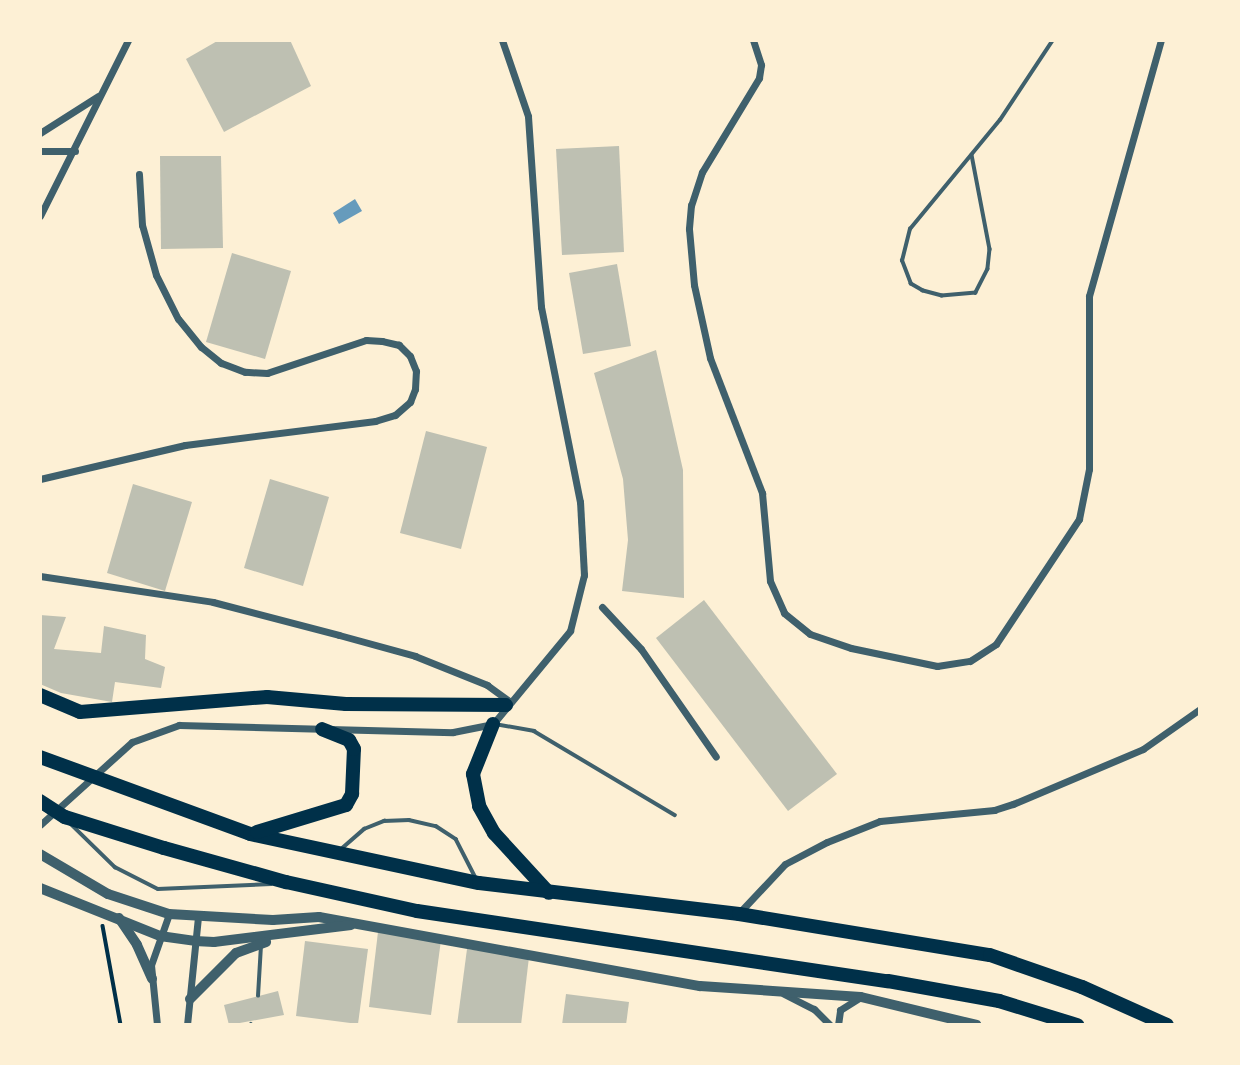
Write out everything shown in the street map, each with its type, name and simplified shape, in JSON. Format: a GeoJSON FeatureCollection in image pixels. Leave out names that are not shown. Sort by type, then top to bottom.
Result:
{"type":"FeatureCollection","features":[{"type":"Feature","properties":{"kind":"highway"},"geometry":{"type":"LineString","coordinates":[[40,695],[80,712],[267,697],[345,704],[508,703]]}},
{"type":"Feature","properties":{"kind":"highway"},"geometry":{"type":"LineString","coordinates":[[493,724],[473,774],[479,806],[494,833],[548,893]]}},
{"type":"Feature","properties":{"kind":"highway"},"geometry":{"type":"LineString","coordinates":[[250,834],[345,805],[352,794],[354,749],[349,740],[322,729]]}},
{"type":"Feature","properties":{"kind":"highway"},"geometry":{"type":"LineString","coordinates":[[40,757],[250,834],[479,883],[739,914],[990,955],[1070,982],[1167,1025]]}},
{"type":"Feature","properties":{"kind":"highway"},"geometry":{"type":"LineString","coordinates":[[40,801],[65,817],[286,882],[417,911],[987,998],[1077,1025]]}},
{"type":"Feature","properties":{"kind":"street"},"geometry":{"type":"LineString","coordinates":[[40,216],[75,151],[98,96],[128,40]]}},
{"type":"Feature","properties":{"kind":"street"},"geometry":{"type":"LineString","coordinates":[[40,825],[132,742],[150,732],[200,724],[453,732],[493,724],[508,703],[537,675],[570,631],[584,575],[584,542],[541,307],[528,116],[502,40]]}},
{"type":"Feature","properties":{"kind":"street"},"geometry":{"type":"LineString","coordinates":[[753,40],[761,65],[759,78],[702,172],[691,205],[690,229],[694,285],[710,358],[762,493],[770,581],[784,613],[810,634],[851,648],[937,666],[970,661],[996,644],[1079,519],[1089,469],[1089,296],[1161,40]]}},
{"type":"Feature","properties":{"kind":"street"},"geometry":{"type":"LineString","coordinates":[[40,133],[98,96]]}},
{"type":"Feature","properties":{"kind":"street"},"geometry":{"type":"LineString","coordinates":[[40,151],[75,151]]}},
{"type":"Feature","properties":{"kind":"street"},"geometry":{"type":"LineString","coordinates":[[40,479],[185,445],[375,421],[395,415],[410,402],[415,389],[416,371],[410,356],[399,345],[382,341],[366,340],[267,373],[245,372],[221,363],[189,336],[156,275],[142,225],[139,174]]}},
{"type":"Feature","properties":{"kind":"street"},"geometry":{"type":"LineString","coordinates":[[40,576],[213,602],[339,635],[415,656],[487,685],[508,703]]}},
{"type":"Feature","properties":{"kind":"street"},"geometry":{"type":"LineString","coordinates":[[602,607],[641,649],[716,757]]}},
{"type":"Feature","properties":{"kind":"street"},"geometry":{"type":"LineString","coordinates":[[739,914],[785,864],[827,842],[880,821],[994,810],[1013,804],[1143,750],[1200,709]]}},
{"type":"Feature","properties":{"kind":"street"},"geometry":{"type":"LineString","coordinates":[[40,854],[108,894],[169,914],[319,918],[356,923],[700,986],[862,997],[977,1025]]}},
{"type":"Feature","properties":{"kind":"street"},"geometry":{"type":"LineString","coordinates":[[40,888],[116,915],[160,936],[195,941],[297,933],[356,923]]}},
{"type":"Feature","properties":{"kind":"street"},"geometry":{"type":"LineString","coordinates":[[158,1025],[152,955],[169,914]]}},
{"type":"Feature","properties":{"kind":"street"},"geometry":{"type":"LineString","coordinates":[[116,915],[137,945],[152,979]]}},
{"type":"Feature","properties":{"kind":"street"},"geometry":{"type":"LineString","coordinates":[[187,1025],[198,916]]}},
{"type":"Feature","properties":{"kind":"street"},"geometry":{"type":"LineString","coordinates":[[190,999],[227,960],[262,943],[297,933]]}},
{"type":"Feature","properties":{"kind":"street"},"geometry":{"type":"LineString","coordinates":[[780,992],[814,1009],[830,1025]]}},
{"type":"Feature","properties":{"kind":"street"},"geometry":{"type":"LineString","coordinates":[[838,1025],[840,1010],[862,997]]}},
{"type":"Feature","properties":{"kind":"lane"},"geometry":{"type":"LineString","coordinates":[[972,155],[990,249],[988,269],[975,293],[942,296],[923,291],[905,274],[903,249],[910,229],[972,155],[1052,40]]}},
{"type":"Feature","properties":{"kind":"lane"},"geometry":{"type":"LineString","coordinates":[[493,724],[534,731],[675,815]]}},
{"type":"Feature","properties":{"kind":"lane"},"geometry":{"type":"LineString","coordinates":[[65,817],[115,867],[158,889],[208,890],[286,882]]}},
{"type":"Feature","properties":{"kind":"lane"},"geometry":{"type":"LineString","coordinates":[[336,853],[364,829],[384,821],[408,820],[436,826],[456,839],[479,883]]}},
{"type":"Feature","properties":{"kind":"lane"},"geometry":{"type":"LineString","coordinates":[[258,996],[262,943]]}},
{"type":"Feature","properties":{"kind":"path"},"geometry":{"type":"LineString","coordinates":[[100,910],[121,1025]]}},
{"type":"Feature","properties":{"kind":"water"},"geometry":{"type":"Polygon","coordinates":[[[355,199],[362,211],[339,224],[333,213],[355,199]]]}},
{"type":"Feature","properties":{"kind":"building"},"geometry":{"type":"Polygon","coordinates":[[[219,40],[290,40],[311,86],[224,132],[186,59],[219,40]]]}},
{"type":"Feature","properties":{"kind":"building"},"geometry":{"type":"Polygon","coordinates":[[[619,146],[624,252],[562,255],[556,149],[619,146]]]}},
{"type":"Feature","properties":{"kind":"building"},"geometry":{"type":"Polygon","coordinates":[[[160,156],[221,156],[223,248],[161,249],[160,156]]]}},
{"type":"Feature","properties":{"kind":"building"},"geometry":{"type":"Polygon","coordinates":[[[232,253],[291,271],[265,359],[206,342],[232,253]]]}},
{"type":"Feature","properties":{"kind":"building"},"geometry":{"type":"Polygon","coordinates":[[[617,264],[631,346],[583,354],[569,273],[617,264]]]}},
{"type":"Feature","properties":{"kind":"building"},"geometry":{"type":"Polygon","coordinates":[[[656,350],[683,470],[684,598],[622,591],[628,540],[623,479],[594,373],[656,350]]]}},
{"type":"Feature","properties":{"kind":"building"},"geometry":{"type":"Polygon","coordinates":[[[426,431],[487,447],[461,549],[400,533],[426,431]]]}},
{"type":"Feature","properties":{"kind":"building"},"geometry":{"type":"Polygon","coordinates":[[[270,479],[329,497],[303,586],[244,568],[270,479]]]}},
{"type":"Feature","properties":{"kind":"building"},"geometry":{"type":"Polygon","coordinates":[[[133,484],[192,502],[165,591],[107,573],[133,484]]]}},
{"type":"Feature","properties":{"kind":"building"},"geometry":{"type":"Polygon","coordinates":[[[704,600],[837,774],[788,811],[656,638],[704,600]]]}},
{"type":"Feature","properties":{"kind":"building"},"geometry":{"type":"Polygon","coordinates":[[[40,615],[66,617],[54,649],[101,653],[104,626],[146,635],[145,659],[165,667],[161,688],[115,682],[112,702],[61,693],[40,684],[40,615]]]}},
{"type":"Feature","properties":{"kind":"building"},"geometry":{"type":"Polygon","coordinates":[[[378,932],[441,940],[431,1015],[369,1007],[378,932]]]}},
{"type":"Feature","properties":{"kind":"building"},"geometry":{"type":"Polygon","coordinates":[[[305,941],[368,949],[358,1024],[296,1016],[305,941]]]}},
{"type":"Feature","properties":{"kind":"building"},"geometry":{"type":"Polygon","coordinates":[[[467,949],[529,957],[521,1025],[457,1025],[467,949]]]}},
{"type":"Feature","properties":{"kind":"building"},"geometry":{"type":"Polygon","coordinates":[[[278,991],[284,1015],[229,1025],[224,1005],[278,991]]]}},
{"type":"Feature","properties":{"kind":"building"},"geometry":{"type":"Polygon","coordinates":[[[566,994],[629,1002],[626,1025],[562,1025],[566,994]]]}}]}
